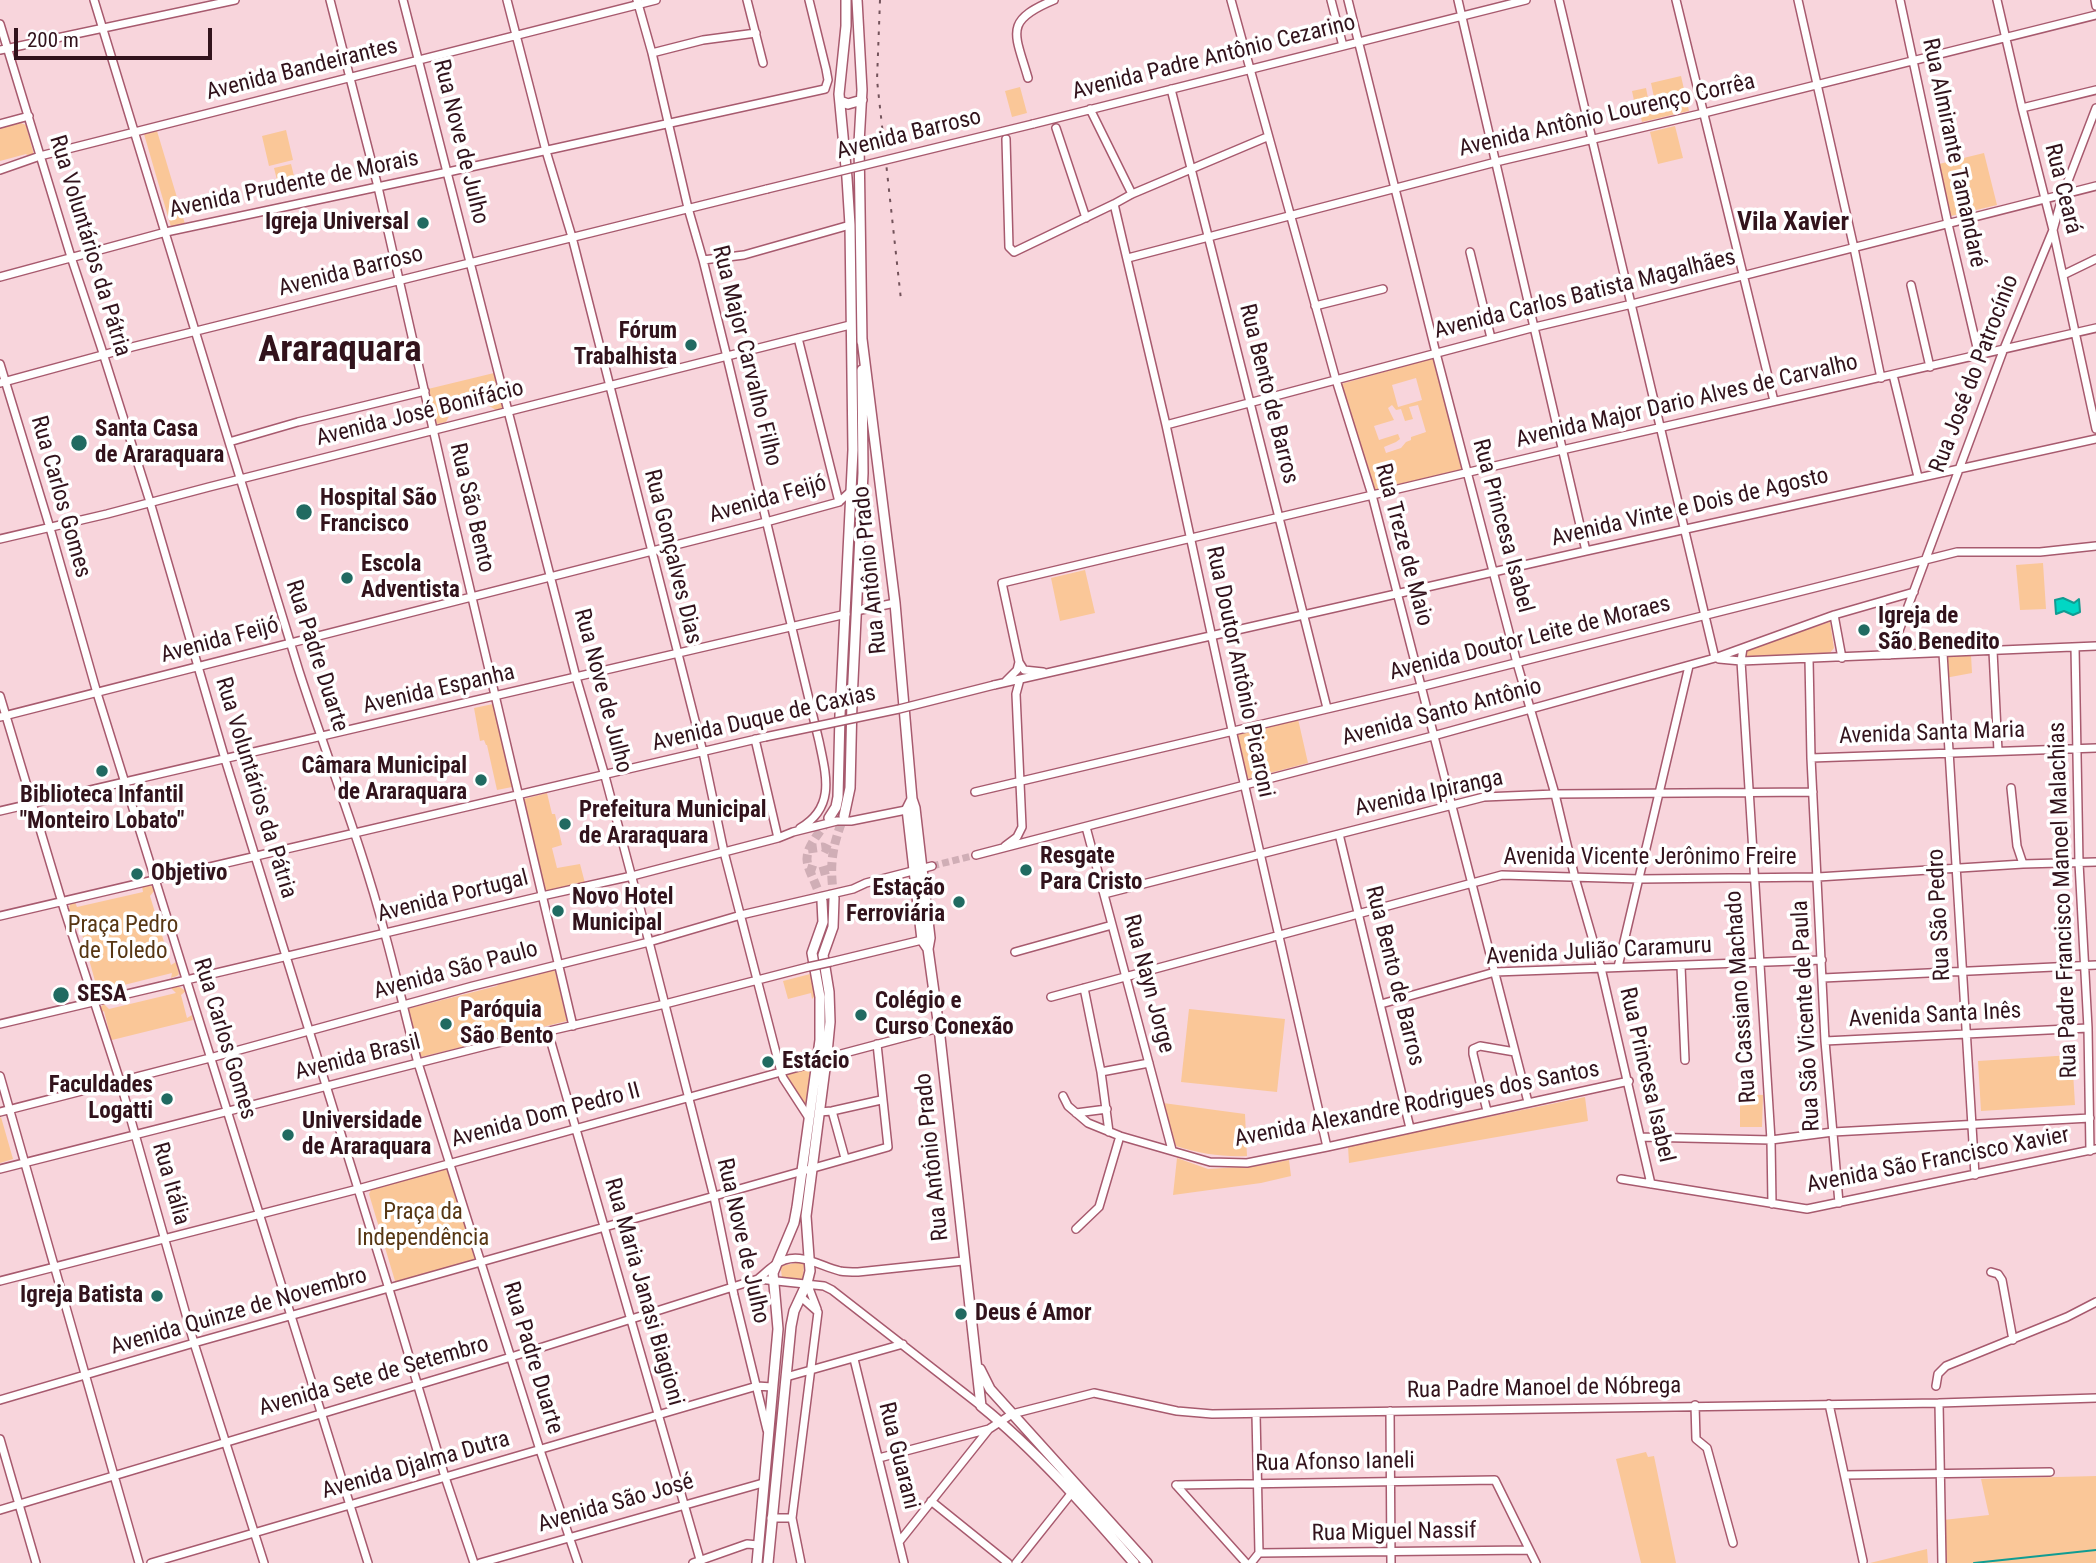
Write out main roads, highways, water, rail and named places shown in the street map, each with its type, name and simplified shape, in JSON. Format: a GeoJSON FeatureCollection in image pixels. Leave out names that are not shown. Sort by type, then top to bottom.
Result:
{"type":"FeatureCollection","features":[{"type":"Feature","properties":{"kind":"main road"},"geometry":{"type":"LineString","coordinates":[[829,818],[836,807],[838,797],[852,490],[850,225],[839,86],[846,26],[846,0]]}},
{"type":"Feature","properties":{"kind":"main road"},"geometry":{"type":"LineString","coordinates":[[844,816],[850,788],[863,473],[859,143],[862,100],[857,0]]}},
{"type":"Feature","properties":{"kind":"main road"},"geometry":{"type":"LineString","coordinates":[[842,71],[861,79]]}},
{"type":"Feature","properties":{"kind":"main road"},"geometry":{"type":"LineString","coordinates":[[840,101],[848,104],[862,100]]}},
{"type":"Feature","properties":{"kind":"main road","name":"Rua Antônio Prado"},"geometry":{"type":"LineString","coordinates":[[862,339],[895,603],[911,805],[981,1406],[1074,1490]]}},
{"type":"Feature","properties":{"kind":"main road"},"geometry":{"type":"LineString","coordinates":[[768,1563],[791,1326],[794,1311],[807,1283],[811,1259],[806,1216],[810,1118],[829,1012],[823,955],[834,927],[834,898]]}},
{"type":"Feature","properties":{"kind":"main road"},"geometry":{"type":"LineString","coordinates":[[757,1563],[778,1329],[773,1273],[794,1223],[819,1112],[822,1060],[820,998],[812,953],[823,922],[822,901]]}},
{"type":"Feature","properties":{"kind":"main road"},"geometry":{"type":"LineString","coordinates":[[976,1361],[990,1389],[1074,1490],[1139,1561]]}},
{"type":"Feature","properties":{"kind":"main road"},"geometry":{"type":"LineString","coordinates":[[772,1387],[780,1392],[784,1399]]}},
{"type":"Feature","properties":{"kind":"waterway"},"geometry":{"type":"LineString","coordinates":[[1974,1563],[2096,1550]]}},
{"type":"Feature","properties":{"kind":"tunnel"},"geometry":{"type":"LineString","coordinates":[[834,898],[833,856],[844,816]]}},
{"type":"Feature","properties":{"kind":"tunnel"},"geometry":{"type":"LineString","coordinates":[[822,901],[807,860],[811,844],[828,820]]}},
{"type":"Feature","properties":{"kind":"tunnel"},"geometry":{"type":"LineString","coordinates":[[808,849],[823,847],[833,852]]}},
{"type":"Feature","properties":{"kind":"tunnel"},"geometry":{"type":"LineString","coordinates":[[932,866],[976,855]]}},
{"type":"Feature","properties":{"kind":"tunnel"},"geometry":{"type":"LineString","coordinates":[[807,868],[819,872],[830,869]]}},
{"type":"Feature","properties":{"kind":"railway"},"geometry":{"type":"LineString","coordinates":[[880,0],[877,80],[901,300]]}},
{"type":"Feature","properties":{"kind":"place","name":"Igreja Universal"},"geometry":{"type":"Point","coordinates":[423,223]}},
{"type":"Feature","properties":{"kind":"place","name":"Fórum Trabalhista"},"geometry":{"type":"Point","coordinates":[691,345]}},
{"type":"Feature","properties":{"kind":"place","name":"Santa Casa de Araraquara"},"geometry":{"type":"Point","coordinates":[79,443]}},
{"type":"Feature","properties":{"kind":"place","name":"Hospital São Francisco"},"geometry":{"type":"Point","coordinates":[304,512]}},
{"type":"Feature","properties":{"kind":"place","name":"Escola Adventista"},"geometry":{"type":"Point","coordinates":[347,578]}},
{"type":"Feature","properties":{"kind":"place","name":"Igreja de São Benedito"},"geometry":{"type":"Point","coordinates":[1864,630]}},
{"type":"Feature","properties":{"kind":"place","name":"Biblioteca Infantil \"Monteiro Lobato\""},"geometry":{"type":"Point","coordinates":[102,771]}},
{"type":"Feature","properties":{"kind":"place","name":"Câmara Municipal de Araraquara"},"geometry":{"type":"Point","coordinates":[481,780]}},
{"type":"Feature","properties":{"kind":"place","name":"Prefeitura Municipal de Araraquara"},"geometry":{"type":"Point","coordinates":[565,824]}},
{"type":"Feature","properties":{"kind":"place","name":"Resgate Para Cristo"},"geometry":{"type":"Point","coordinates":[1026,870]}},
{"type":"Feature","properties":{"kind":"place","name":"Objetivo"},"geometry":{"type":"Point","coordinates":[137,874]}},
{"type":"Feature","properties":{"kind":"place","name":"Estação Ferroviária"},"geometry":{"type":"Point","coordinates":[959,902]}},
{"type":"Feature","properties":{"kind":"place","name":"Novo Hotel Municipal"},"geometry":{"type":"Point","coordinates":[558,911]}},
{"type":"Feature","properties":{"kind":"place","name":"SESA"},"geometry":{"type":"Point","coordinates":[61,995]}},
{"type":"Feature","properties":{"kind":"place","name":"Colégio e Curso Conexão"},"geometry":{"type":"Point","coordinates":[861,1015]}},
{"type":"Feature","properties":{"kind":"place","name":"Paróquia São Bento"},"geometry":{"type":"Point","coordinates":[446,1024]}},
{"type":"Feature","properties":{"kind":"place","name":"Estácio"},"geometry":{"type":"Point","coordinates":[768,1062]}},
{"type":"Feature","properties":{"kind":"place","name":"Faculdades Logatti"},"geometry":{"type":"Point","coordinates":[167,1099]}},
{"type":"Feature","properties":{"kind":"place","name":"Universidade de Araraquara"},"geometry":{"type":"Point","coordinates":[288,1135]}},
{"type":"Feature","properties":{"kind":"place","name":"Igreja Batista"},"geometry":{"type":"Point","coordinates":[157,1296]}},
{"type":"Feature","properties":{"kind":"place","name":"Deus é Amor"},"geometry":{"type":"Point","coordinates":[961,1314]}},
{"type":"Feature","properties":{"kind":"district","name":"Vila Xavier"},"geometry":{"type":"Point","coordinates":[1793,223]}},
{"type":"Feature","properties":{"kind":"district","name":"Araraquara"},"geometry":{"type":"Point","coordinates":[340,352]}},
{"type":"Feature","properties":{"kind":"park label","name":"Praça Pedro de Toledo"},"geometry":{"type":"Point","coordinates":[123,939]}},
{"type":"Feature","properties":{"kind":"park label","name":"Praça da Independência"},"geometry":{"type":"Point","coordinates":[423,1226]}}]}
